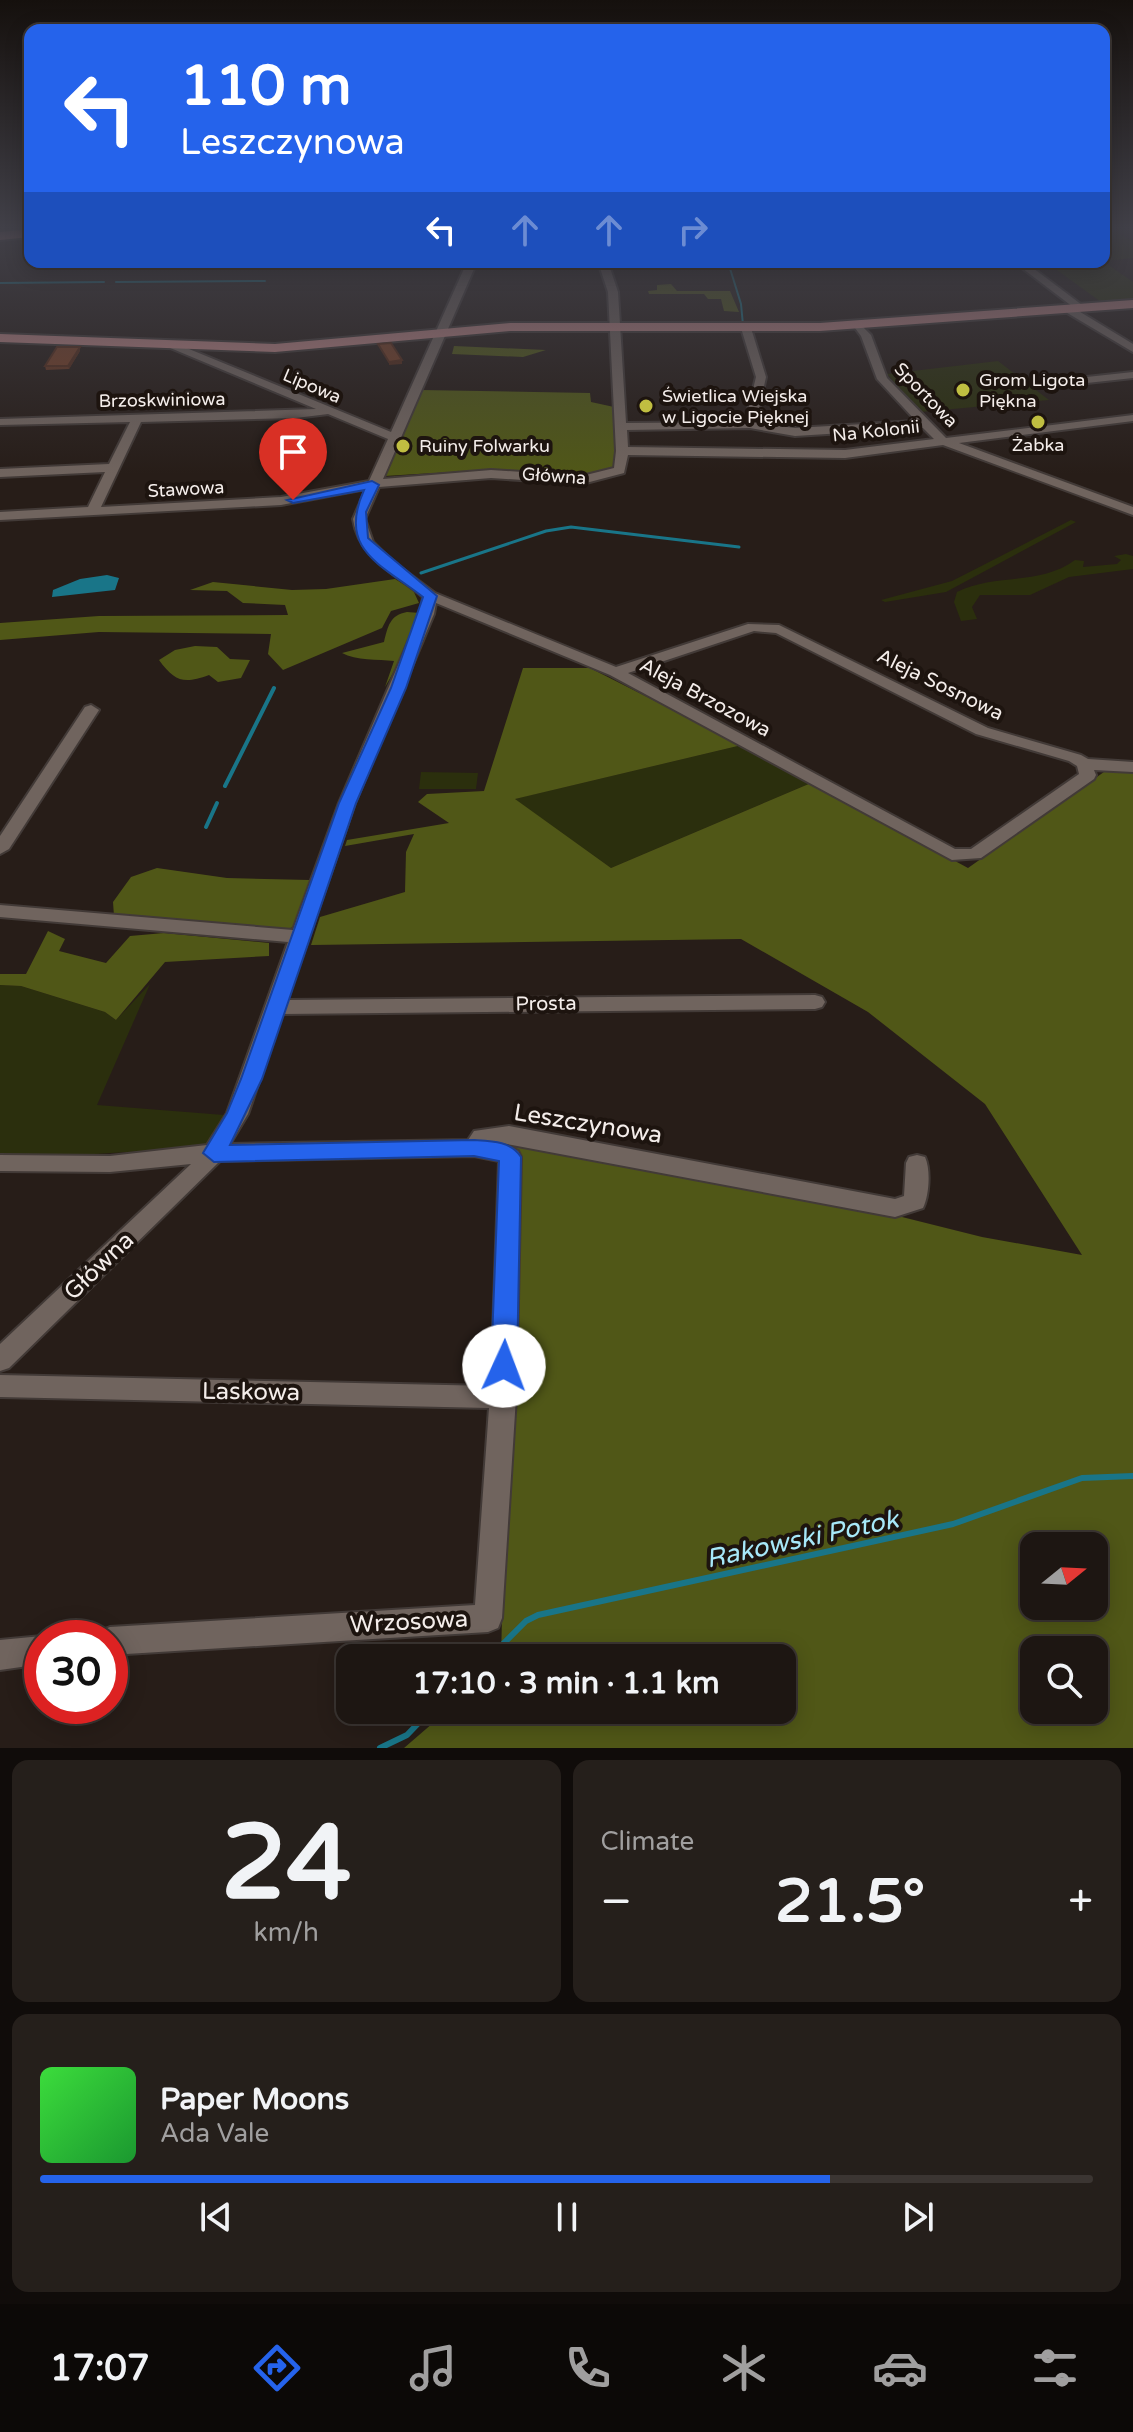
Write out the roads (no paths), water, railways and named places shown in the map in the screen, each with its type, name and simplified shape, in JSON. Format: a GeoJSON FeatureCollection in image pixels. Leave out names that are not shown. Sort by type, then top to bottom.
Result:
{"type":"FeatureCollection","features":[{"type":"Feature","properties":{"kind":"main road"},"geometry":{"type":"LineString","coordinates":[[0,338],[300,347],[510,327],[746,328],[857,324],[1040,311]]}},
{"type":"Feature","properties":{"kind":"street"},"geometry":{"type":"LineString","coordinates":[[206,1162],[237,1114],[347,803],[398,688],[430,596],[369,548],[362,538],[360,512],[396,438],[451,311]]}},
{"type":"Feature","properties":{"kind":"street"},"geometry":{"type":"LineString","coordinates":[[614,311],[622,451]]}},
{"type":"Feature","properties":{"kind":"street"},"geometry":{"type":"LineString","coordinates":[[1079,311],[1129,346]]}},
{"type":"Feature","properties":{"kind":"street","name":"Sportowa"},"geometry":{"type":"LineString","coordinates":[[857,324],[866,335],[882,379],[942,441],[1133,511]]}},
{"type":"Feature","properties":{"kind":"street"},"geometry":{"type":"LineString","coordinates":[[746,328],[761,377],[750,425]]}},
{"type":"Feature","properties":{"kind":"street","name":"Lipowa"},"geometry":{"type":"LineString","coordinates":[[172,345],[396,438]]}},
{"type":"Feature","properties":{"kind":"street"},"geometry":{"type":"LineString","coordinates":[[1059,383],[1133,375]]}},
{"type":"Feature","properties":{"kind":"street","name":"Brzoskwiniowa"},"geometry":{"type":"LineString","coordinates":[[0,422],[296,415],[325,411]]}},
{"type":"Feature","properties":{"kind":"street","name":"Na Kolonii"},"geometry":{"type":"LineString","coordinates":[[622,451],[814,455],[1133,418]]}},
{"type":"Feature","properties":{"kind":"street"},"geometry":{"type":"LineString","coordinates":[[92,512],[137,419]]}},
{"type":"Feature","properties":{"kind":"street"},"geometry":{"type":"LineString","coordinates":[[621,427],[750,425],[795,432],[925,424]]}},
{"type":"Feature","properties":{"kind":"street","name":"Główna"},"geometry":{"type":"LineString","coordinates":[[372,485],[491,474],[600,478],[620,470],[622,451]]}},
{"type":"Feature","properties":{"kind":"street"},"geometry":{"type":"LineString","coordinates":[[0,473],[112,468]]}},
{"type":"Feature","properties":{"kind":"street","name":"Stawowa"},"geometry":{"type":"LineString","coordinates":[[0,516],[281,501],[372,485]]}},
{"type":"Feature","properties":{"kind":"street","name":"Aleja Brzozowa"},"geometry":{"type":"LineString","coordinates":[[430,596],[615,672],[952,855],[975,854],[1025,822],[1083,781],[1088,775],[1084,764]]}},
{"type":"Feature","properties":{"kind":"street","name":"Aleja Sosnowa"},"geometry":{"type":"LineString","coordinates":[[615,672],[746,629],[779,629],[982,731],[1068,755],[1084,764],[1133,767]]}},
{"type":"Feature","properties":{"kind":"street"},"geometry":{"type":"LineString","coordinates":[[0,849],[91,710]]}},
{"type":"Feature","properties":{"kind":"street"},"geometry":{"type":"LineString","coordinates":[[0,911],[301,937]]}},
{"type":"Feature","properties":{"kind":"street","name":"Prosta"},"geometry":{"type":"LineString","coordinates":[[277,1007],[815,1002]]}},
{"type":"Feature","properties":{"kind":"street","name":"Leszczynowa"},"geometry":{"type":"LineString","coordinates":[[0,1163],[206,1162],[474,1148],[482,1137],[509,1134],[895,1208],[915,1202],[917,1163]]}},
{"type":"Feature","properties":{"kind":"street"},"geometry":{"type":"LineString","coordinates":[[474,1148],[498,1150],[510,1157],[503,1397]]}},
{"type":"Feature","properties":{"kind":"street","name":"Główna"},"geometry":{"type":"LineString","coordinates":[[0,1360],[206,1162]]}},
{"type":"Feature","properties":{"kind":"street","name":"Laskowa"},"geometry":{"type":"LineString","coordinates":[[0,1386],[503,1397]]}},
{"type":"Feature","properties":{"kind":"street","name":"Wrzosowa"},"geometry":{"type":"LineString","coordinates":[[128,1640],[488,1618],[503,1397]]}},
{"type":"Feature","properties":{"kind":"street"},"geometry":{"type":"LineString","coordinates":[[0,1655],[24,1652]]}},
{"type":"Feature","properties":{"kind":"water"},"geometry":{"type":"Polygon","coordinates":[[[107,575],[119,578],[115,590],[52,597],[53,590],[80,579],[107,575]]]}},
{"type":"Feature","properties":{"kind":"waterway"},"geometry":{"type":"LineString","coordinates":[[742,311],[743,325]]}},
{"type":"Feature","properties":{"kind":"waterway"},"geometry":{"type":"LineString","coordinates":[[421,573],[546,531],[571,527],[739,547]]}},
{"type":"Feature","properties":{"kind":"waterway"},"geometry":{"type":"LineString","coordinates":[[225,786],[274,688]]}},
{"type":"Feature","properties":{"kind":"waterway"},"geometry":{"type":"LineString","coordinates":[[206,827],[217,803]]}},
{"type":"Feature","properties":{"kind":"waterway","name":"Rakowski Potok"},"geometry":{"type":"LineString","coordinates":[[503,1644],[526,1621],[538,1615],[953,1524],[1082,1478],[1133,1476]]}},
{"type":"Feature","properties":{"kind":"waterway","name":"Rakowski Potok"},"geometry":{"type":"LineString","coordinates":[[380,1748],[407,1735],[418,1724]]}},
{"type":"Feature","properties":{"kind":"place","name":"Grom Ligota Piękna"},"geometry":{"type":"Point","coordinates":[963,390]}},
{"type":"Feature","properties":{"kind":"place","name":"Świetlica Wiejska w Ligocie Pięknej"},"geometry":{"type":"Point","coordinates":[646,406]}},
{"type":"Feature","properties":{"kind":"place","name":"Żabka"},"geometry":{"type":"Point","coordinates":[1038,422]}},
{"type":"Feature","properties":{"kind":"place","name":"Ruiny Folwarku"},"geometry":{"type":"Point","coordinates":[403,446]}}]}
